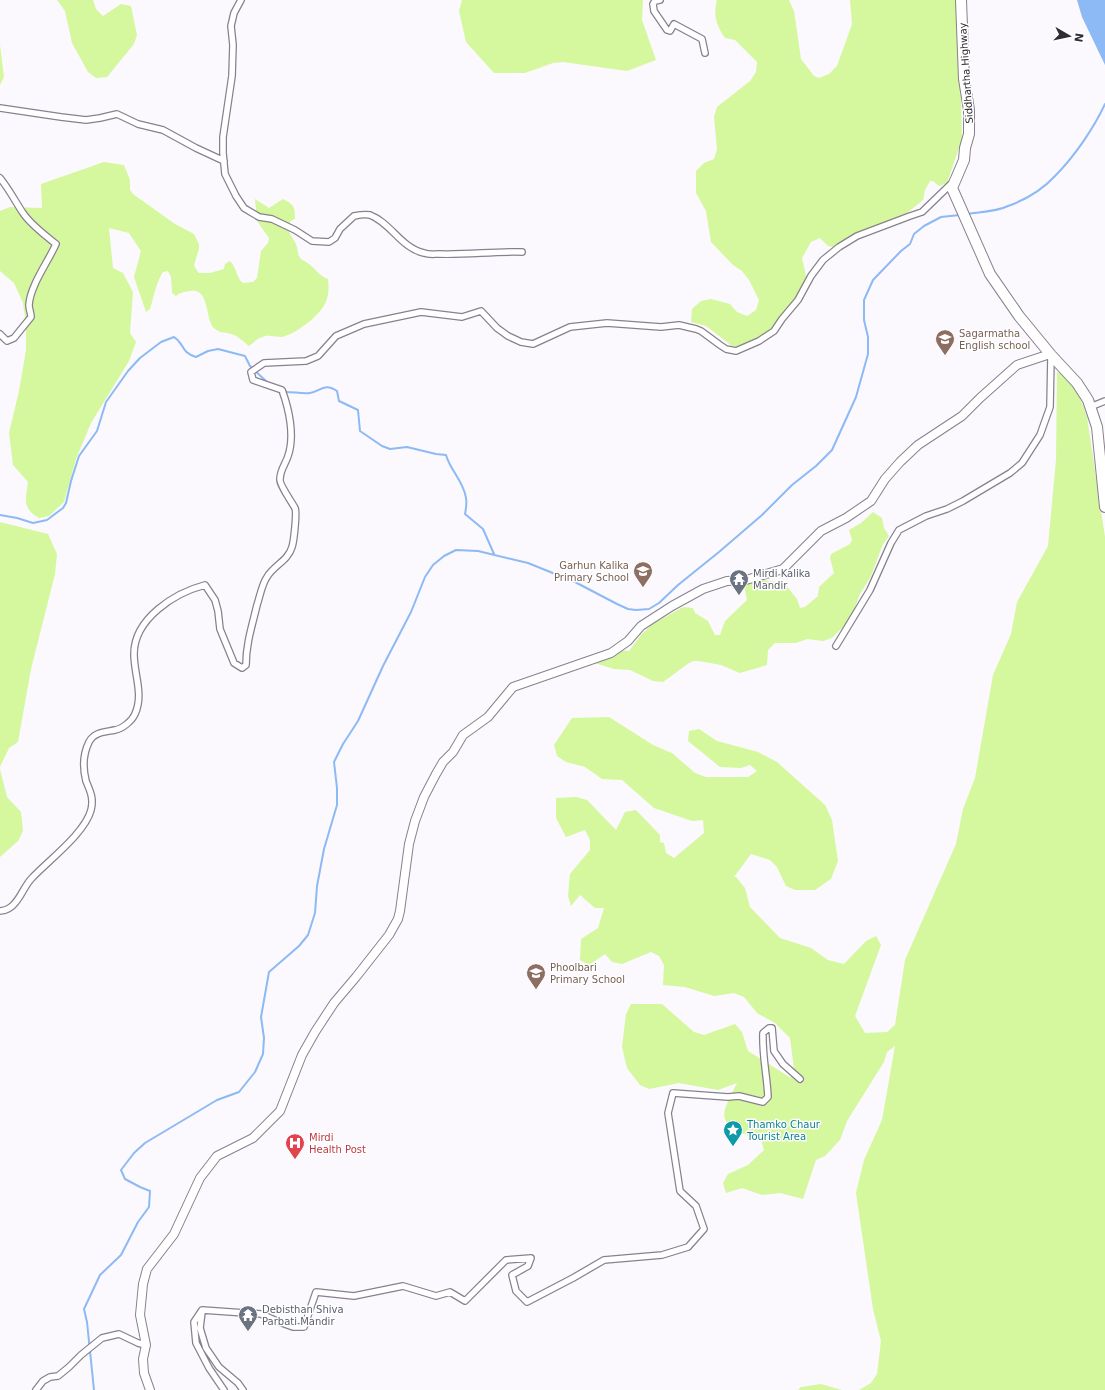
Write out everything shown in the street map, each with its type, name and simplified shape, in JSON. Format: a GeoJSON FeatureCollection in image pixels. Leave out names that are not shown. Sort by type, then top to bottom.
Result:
{"type":"FeatureCollection","features":[{"type":"Feature","properties":{"kind":"highway","name":"Siddhartha Highway"},"geometry":{"type":"LineString","coordinates":[[953,185],[964,160],[970,125],[964,80],[961,0]]}},
{"type":"Feature","properties":{"kind":"highway"},"geometry":{"type":"LineString","coordinates":[[953,185],[990,274],[1019,316],[1050,355],[1077,383],[1088,400],[1096,427],[1105,507]]}},
{"type":"Feature","properties":{"kind":"street"},"geometry":{"type":"LineString","coordinates":[[241,0],[234,13],[231,26],[233,45],[232,76],[223,137],[225,174],[244,208],[259,217],[272,219],[295,230],[312,241],[329,242],[335,238],[354,216],[369,215],[387,225],[401,240],[415,251],[426,254],[457,255],[500,251],[522,252]]}},
{"type":"Feature","properties":{"kind":"street"},"geometry":{"type":"LineString","coordinates":[[660,0],[655,1],[653,4],[654,11],[667,30],[670,30],[674,24],[702,39],[705,53]]}},
{"type":"Feature","properties":{"kind":"street"},"geometry":{"type":"LineString","coordinates":[[0,108],[86,120],[117,114],[138,124],[163,130],[224,161]]}},
{"type":"Feature","properties":{"kind":"street"},"geometry":{"type":"LineString","coordinates":[[0,178],[17,202],[23,214],[34,226],[56,244],[50,258],[34,284],[29,306],[31,317],[14,338],[7,340],[0,334]]}},
{"type":"Feature","properties":{"kind":"street"},"geometry":{"type":"LineString","coordinates":[[0,911],[4,911],[15,904],[31,879],[81,829],[91,811],[93,797],[86,780],[84,768],[85,751],[90,740],[94,736],[109,730],[116,730],[130,722],[135,714],[139,702],[139,688],[134,655],[135,640],[139,631],[161,607],[192,589],[205,585],[215,600],[220,629],[226,645],[232,655],[234,664],[242,668],[246,665],[246,648],[249,633],[266,578],[290,554],[296,512],[279,480],[290,447],[291,434],[288,408],[282,390],[253,380],[251,372],[253,370],[264,363],[306,361],[318,356],[336,336],[364,324],[421,312],[462,317],[481,311],[497,328],[508,336],[522,342],[533,344],[570,327],[607,323],[661,327],[679,325],[696,328],[726,349],[736,350],[759,341],[774,331],[798,300],[811,276],[823,260],[838,247],[857,236],[922,212],[953,185]]}},
{"type":"Feature","properties":{"kind":"street"},"geometry":{"type":"LineString","coordinates":[[150,1390],[144,1373],[143,1359],[146,1345],[140,1315],[143,1284],[147,1269],[174,1234],[200,1178],[217,1156],[253,1138],[280,1111],[302,1055],[315,1032],[334,1003],[389,935],[398,919],[400,911],[409,844],[415,820],[424,796],[436,774],[443,762],[453,752],[463,735],[488,717],[514,687],[611,652],[628,641],[641,626],[672,606],[703,589],[727,580],[746,580],[783,569],[821,530],[846,518],[871,501],[885,479],[918,445],[962,416],[1017,365],[1050,355],[1050,407],[1040,435],[1022,463],[1010,473],[963,501],[948,509],[926,516],[899,530],[891,543],[870,590],[836,646]]}},
{"type":"Feature","properties":{"kind":"street"},"geometry":{"type":"LineString","coordinates":[[1090,407],[1105,401]]}},
{"type":"Feature","properties":{"kind":"street"},"geometry":{"type":"LineString","coordinates":[[202,1310],[261,1314],[293,1327],[304,1328],[316,1292],[354,1296],[403,1286],[436,1296],[450,1292],[465,1301],[506,1260],[531,1258],[528,1266],[512,1275],[516,1291],[527,1302],[604,1260],[662,1255],[688,1247],[704,1230],[696,1206],[680,1191],[668,1113],[672,1093],[728,1097],[739,1096],[763,1102],[768,1097],[763,1055],[763,1033],[769,1028],[772,1028],[774,1051],[784,1064],[800,1079]]}},
{"type":"Feature","properties":{"kind":"street"},"geometry":{"type":"LineString","coordinates":[[202,1310],[194,1322],[196,1343],[209,1368],[224,1390]]}},
{"type":"Feature","properties":{"kind":"street"},"geometry":{"type":"LineString","coordinates":[[202,1310],[200,1328],[206,1348],[219,1367],[238,1383],[243,1390]]}},
{"type":"Feature","properties":{"kind":"street"},"geometry":{"type":"LineString","coordinates":[[36,1390],[50,1377],[58,1376],[102,1338],[119,1334],[146,1345]]}},
{"type":"Feature","properties":{"kind":"green space"},"geometry":{"type":"Polygon","coordinates":[[[57,0],[93,0],[96,9],[103,16],[121,4],[131,6],[137,35],[134,44],[107,77],[96,78],[88,72],[72,43],[65,11],[57,0]]]}},
{"type":"Feature","properties":{"kind":"green space"},"geometry":{"type":"Polygon","coordinates":[[[462,0],[643,0],[642,20],[656,60],[627,71],[563,62],[553,63],[525,73],[494,73],[466,42],[459,11],[462,0]]]}},
{"type":"Feature","properties":{"kind":"green space"},"geometry":{"type":"Polygon","coordinates":[[[717,0],[789,0],[794,11],[801,59],[814,76],[819,78],[829,74],[837,66],[852,24],[850,0],[957,0],[959,15],[962,139],[947,183],[939,186],[933,181],[930,181],[925,190],[923,200],[907,213],[855,234],[833,247],[828,246],[820,238],[811,242],[802,258],[806,276],[801,292],[768,332],[739,346],[732,346],[706,326],[691,322],[692,309],[701,301],[711,299],[730,304],[737,312],[747,316],[756,310],[759,300],[749,280],[742,271],[733,265],[711,242],[706,211],[696,193],[696,171],[704,163],[714,159],[717,149],[714,117],[717,107],[750,81],[756,72],[757,62],[735,40],[725,38],[719,29],[715,15],[717,0]]]}},
{"type":"Feature","properties":{"kind":"green space"},"geometry":{"type":"Polygon","coordinates":[[[0,45],[4,77],[0,85],[0,45]]]}},
{"type":"Feature","properties":{"kind":"green space"},"geometry":{"type":"Polygon","coordinates":[[[104,162],[124,165],[130,180],[130,190],[133,194],[175,224],[194,234],[199,244],[199,249],[194,265],[199,273],[210,273],[224,269],[225,264],[230,261],[243,283],[253,282],[257,278],[261,251],[268,243],[269,238],[257,221],[255,199],[269,208],[283,199],[287,201],[293,206],[295,211],[295,219],[288,224],[288,230],[296,244],[299,256],[328,279],[328,295],[325,304],[318,314],[293,333],[281,337],[262,337],[249,346],[236,336],[221,332],[214,328],[211,324],[204,299],[201,294],[196,291],[190,291],[176,296],[172,293],[171,277],[168,271],[163,272],[157,285],[150,309],[146,312],[134,277],[141,251],[129,233],[109,228],[113,268],[123,273],[133,292],[130,333],[136,342],[129,361],[91,423],[76,459],[64,502],[49,516],[39,518],[27,507],[26,498],[28,482],[13,465],[9,433],[19,391],[26,350],[26,324],[23,303],[14,283],[0,271],[0,211],[10,207],[42,208],[41,184],[104,162]]]}},
{"type":"Feature","properties":{"kind":"green space"},"geometry":{"type":"Polygon","coordinates":[[[1057,372],[1067,376],[1078,392],[1087,417],[1105,537],[1105,1390],[859,1390],[871,1383],[877,1374],[881,1341],[873,1309],[856,1193],[864,1160],[882,1120],[895,1046],[887,1052],[884,1062],[847,1121],[840,1140],[825,1156],[816,1160],[803,1199],[780,1193],[762,1195],[742,1188],[726,1193],[723,1183],[728,1174],[748,1165],[764,1150],[761,1140],[736,1130],[726,1122],[724,1116],[725,1109],[737,1083],[718,1090],[679,1083],[649,1089],[640,1085],[627,1068],[622,1047],[626,1014],[631,1004],[662,1004],[694,1032],[704,1035],[735,1024],[742,1032],[748,1051],[791,1078],[794,1069],[790,1038],[775,1023],[757,1013],[744,997],[734,993],[714,996],[685,987],[663,985],[664,965],[659,956],[651,952],[622,964],[612,962],[605,954],[589,965],[580,960],[581,939],[598,928],[604,908],[595,908],[580,895],[571,906],[568,896],[570,874],[590,850],[590,840],[585,830],[566,837],[556,818],[556,798],[576,797],[587,800],[616,830],[625,812],[636,810],[660,835],[660,842],[664,843],[666,853],[674,858],[704,833],[703,820],[692,821],[654,808],[622,780],[602,779],[585,767],[566,762],[557,756],[554,745],[572,718],[609,717],[653,745],[672,753],[695,773],[706,777],[748,777],[757,771],[750,765],[741,768],[720,767],[688,741],[689,731],[699,729],[717,741],[758,752],[777,762],[825,805],[832,820],[838,861],[831,879],[815,890],[795,890],[786,886],[777,867],[770,860],[751,854],[734,877],[736,877],[745,888],[750,907],[780,938],[811,948],[828,960],[844,964],[866,941],[876,936],[881,945],[855,1016],[865,1033],[887,1032],[895,1025],[905,960],[956,844],[963,809],[975,778],[993,675],[1011,634],[1017,602],[1048,546],[1056,460],[1057,372]]]}},
{"type":"Feature","properties":{"kind":"green space"},"geometry":{"type":"Polygon","coordinates":[[[873,512],[882,518],[884,528],[889,536],[883,544],[871,576],[860,594],[850,620],[832,638],[823,641],[807,639],[796,643],[775,643],[768,650],[767,665],[740,673],[721,665],[694,661],[663,682],[653,681],[630,670],[614,669],[595,663],[621,650],[629,651],[651,625],[683,607],[693,608],[695,613],[708,621],[715,635],[720,635],[725,621],[747,600],[744,585],[764,580],[784,583],[797,599],[800,608],[805,607],[818,596],[819,587],[834,573],[830,558],[831,554],[850,544],[852,540],[849,530],[861,523],[873,512]]]}},
{"type":"Feature","properties":{"kind":"green space"},"geometry":{"type":"Polygon","coordinates":[[[0,522],[48,534],[57,554],[55,574],[31,669],[18,742],[9,748],[0,767],[0,522]]]}},
{"type":"Feature","properties":{"kind":"green space"},"geometry":{"type":"Polygon","coordinates":[[[0,769],[7,797],[21,812],[23,831],[18,841],[0,857],[0,769]]]}},
{"type":"Feature","properties":{"kind":"green space"},"geometry":{"type":"Polygon","coordinates":[[[821,1384],[842,1390],[798,1390],[801,1387],[821,1384]]]}},
{"type":"Feature","properties":{"kind":"water"},"geometry":{"type":"Polygon","coordinates":[[[1077,0],[1105,0],[1105,65],[1082,17],[1077,0]]]}},
{"type":"Feature","properties":{"kind":"waterway"},"geometry":{"type":"LineString","coordinates":[[966,214],[993,211],[1003,208],[1014,204],[1039,190],[1050,181],[1076,151],[1095,123],[1105,104]]}},
{"type":"Feature","properties":{"kind":"waterway"},"geometry":{"type":"LineString","coordinates":[[94,1390],[87,1322],[84,1309],[100,1275],[121,1255],[138,1222],[149,1207],[150,1191],[125,1179],[121,1170],[134,1153],[145,1143],[217,1100],[239,1092],[255,1072],[263,1054],[264,1038],[261,1017],[269,972],[299,946],[308,935],[315,913],[317,886],[324,849],[337,805],[334,762],[343,744],[358,721],[383,666],[411,612],[425,577],[433,565],[444,556],[456,550],[478,551],[528,563],[575,582],[628,609],[649,609],[659,603],[678,585],[762,515],[792,485],[816,466],[832,450],[856,397],[868,354],[868,337],[864,320],[864,300],[873,280],[901,251],[910,244],[914,234],[924,226],[941,217],[960,215]]}},
{"type":"Feature","properties":{"kind":"waterway"},"geometry":{"type":"LineString","coordinates":[[0,515],[33,523],[47,520],[63,508],[66,503],[79,456],[97,431],[106,402],[128,371],[140,358],[161,342],[174,337],[180,342],[187,353],[196,357],[208,351],[218,349],[245,356],[250,366],[267,382]]}},
{"type":"Feature","properties":{"kind":"waterway"},"geometry":{"type":"LineString","coordinates":[[283,390],[287,392],[307,393],[325,387],[333,388],[337,391],[339,401],[358,410],[360,431],[382,446],[390,449],[407,447],[446,455],[465,492],[465,514],[483,529],[494,554]]}},
{"type":"Feature","properties":{"kind":"place","name":"Sagarmatha English school"},"geometry":{"type":"Point","coordinates":[945,356]}},
{"type":"Feature","properties":{"kind":"place","name":"Garhun Kalika Primary School"},"geometry":{"type":"Point","coordinates":[643,588]}},
{"type":"Feature","properties":{"kind":"place","name":"Mirdi Kalika Mandir"},"geometry":{"type":"Point","coordinates":[739,596]}},
{"type":"Feature","properties":{"kind":"place","name":"Phoolbari Primary School"},"geometry":{"type":"Point","coordinates":[536,990]}},
{"type":"Feature","properties":{"kind":"place","name":"Thamko Chaur Tourist Area"},"geometry":{"type":"Point","coordinates":[733,1147]}},
{"type":"Feature","properties":{"kind":"place","name":"Mirdi Health Post"},"geometry":{"type":"Point","coordinates":[295,1160]}},
{"type":"Feature","properties":{"kind":"place","name":"Debisthan Shiva Parbati Mandir"},"geometry":{"type":"Point","coordinates":[248,1332]}}]}
